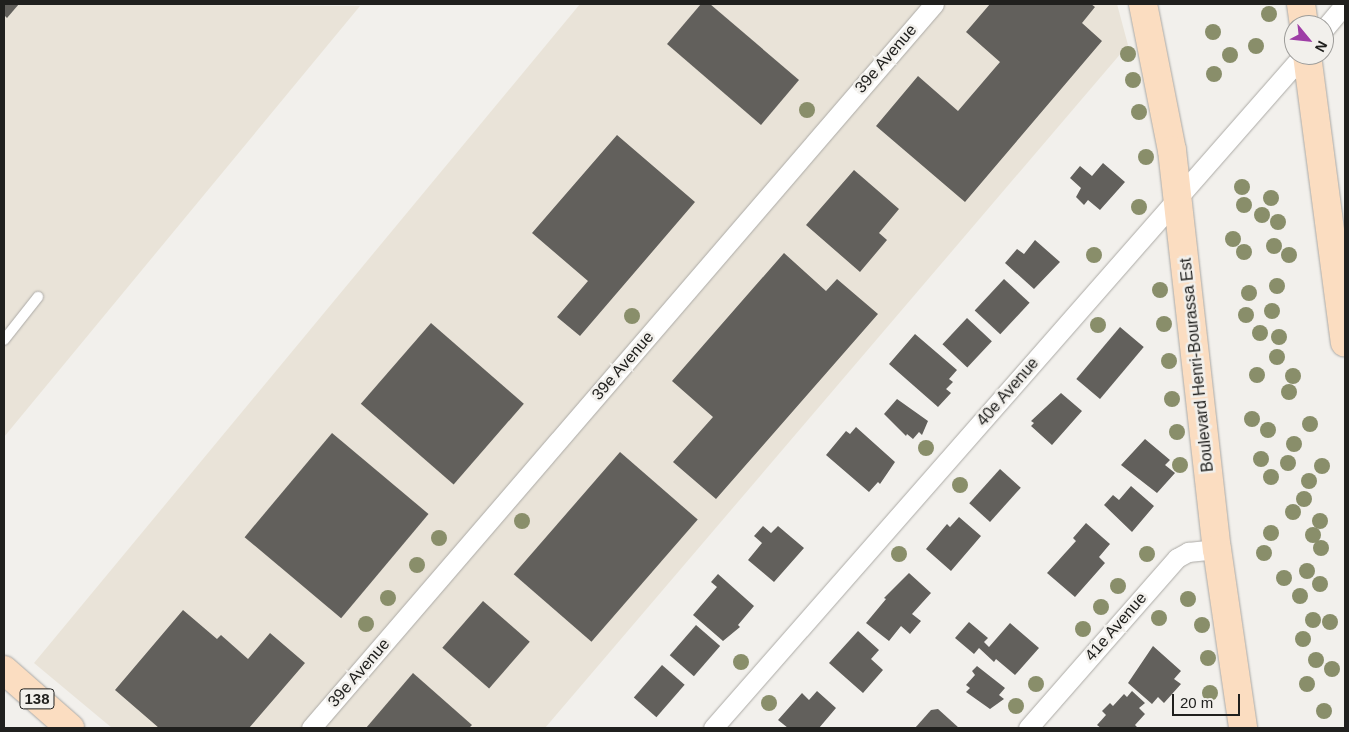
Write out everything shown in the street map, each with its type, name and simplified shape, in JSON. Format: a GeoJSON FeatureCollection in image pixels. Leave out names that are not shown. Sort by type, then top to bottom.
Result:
{"type":"FeatureCollection","features":[{"type":"Feature","properties":{"kind":"main road","name":"Boulevard Henri-Bourassa Est"},"geometry":{"type":"LineString","coordinates":[[1143,4],[1172,150],[1217,549],[1243,728]]}},
{"type":"Feature","properties":{"kind":"main road"},"geometry":{"type":"LineString","coordinates":[[1306,65],[1345,336]]}},
{"type":"Feature","properties":{"kind":"main road","name":"138"},"geometry":{"type":"LineString","coordinates":[[4,670],[70,728]]}},
{"type":"Feature","properties":{"kind":"street","name":"39e Avenue"},"geometry":{"type":"LineString","coordinates":[[311,728],[934,4]]}},
{"type":"Feature","properties":{"kind":"street"},"geometry":{"type":"LineString","coordinates":[[1334,17],[1345,4]]}},
{"type":"Feature","properties":{"kind":"street","name":"40e Avenue"},"geometry":{"type":"LineString","coordinates":[[713,728],[1296,65]]}},
{"type":"Feature","properties":{"kind":"street","name":"41e Avenue"},"geometry":{"type":"LineString","coordinates":[[1028,728],[1178,558],[1188,552],[1217,549]]}},
{"type":"Feature","properties":{"kind":"lane"},"geometry":{"type":"LineString","coordinates":[[4,340],[38,297]]}},
{"type":"Feature","properties":{"kind":"shaded area"},"geometry":{"type":"Polygon","coordinates":[[[4,4],[360,6],[4,437],[4,4]]]}},
{"type":"Feature","properties":{"kind":"shaded area"},"geometry":{"type":"Polygon","coordinates":[[[580,4],[1117,4],[1128,45],[545,728],[112,728],[34,663],[580,4]]]}},
{"type":"Feature","properties":{"kind":"building"},"geometry":{"type":"Polygon","coordinates":[[[4,4],[19,4],[7,18],[4,15],[4,4]]]}},
{"type":"Feature","properties":{"kind":"building"},"geometry":{"type":"Polygon","coordinates":[[[701,4],[710,4],[799,80],[761,125],[667,44],[701,4]]]}},
{"type":"Feature","properties":{"kind":"building"},"geometry":{"type":"Polygon","coordinates":[[[990,4],[1091,4],[1095,7],[1082,23],[1102,41],[965,202],[876,126],[918,76],[958,111],[1000,62],[966,32],[990,4]]]}},
{"type":"Feature","properties":{"kind":"building"},"geometry":{"type":"Polygon","coordinates":[[[617,135],[695,202],[580,336],[557,317],[588,281],[532,233],[617,135]]]}},
{"type":"Feature","properties":{"kind":"building"},"geometry":{"type":"Polygon","coordinates":[[[1103,163],[1125,182],[1100,210],[1088,200],[1084,205],[1076,197],[1081,188],[1070,178],[1080,166],[1092,176],[1103,163]]]}},
{"type":"Feature","properties":{"kind":"building"},"geometry":{"type":"Polygon","coordinates":[[[854,170],[899,209],[879,233],[887,240],[860,272],[806,225],[854,170]]]}},
{"type":"Feature","properties":{"kind":"building"},"geometry":{"type":"Polygon","coordinates":[[[1035,240],[1060,262],[1034,289],[1005,263],[1017,249],[1024,254],[1035,240]]]}},
{"type":"Feature","properties":{"kind":"building"},"geometry":{"type":"Polygon","coordinates":[[[784,253],[826,291],[837,279],[878,314],[716,499],[673,462],[713,417],[672,381],[784,253]]]}},
{"type":"Feature","properties":{"kind":"building"},"geometry":{"type":"Polygon","coordinates":[[[1004,279],[1030,303],[1000,334],[975,310],[1004,279]]]}},
{"type":"Feature","properties":{"kind":"building"},"geometry":{"type":"Polygon","coordinates":[[[967,318],[992,341],[967,368],[942,344],[967,318]]]}},
{"type":"Feature","properties":{"kind":"building"},"geometry":{"type":"Polygon","coordinates":[[[431,323],[524,404],[454,484],[361,404],[431,323]]]}},
{"type":"Feature","properties":{"kind":"building"},"geometry":{"type":"Polygon","coordinates":[[[1120,327],[1144,347],[1100,399],[1076,379],[1120,327]]]}},
{"type":"Feature","properties":{"kind":"building"},"geometry":{"type":"Polygon","coordinates":[[[915,334],[957,370],[949,379],[953,382],[946,389],[951,393],[938,407],[889,364],[915,334]]]}},
{"type":"Feature","properties":{"kind":"building"},"geometry":{"type":"Polygon","coordinates":[[[1061,393],[1082,411],[1052,445],[1031,426],[1034,423],[1031,421],[1061,393]]]}},
{"type":"Feature","properties":{"kind":"building"},"geometry":{"type":"Polygon","coordinates":[[[897,399],[928,421],[922,435],[919,432],[913,439],[907,434],[906,436],[884,414],[897,399]]]}},
{"type":"Feature","properties":{"kind":"building"},"geometry":{"type":"Polygon","coordinates":[[[856,427],[895,462],[880,484],[878,482],[869,492],[826,455],[846,431],[850,434],[856,427]]]}},
{"type":"Feature","properties":{"kind":"building"},"geometry":{"type":"Polygon","coordinates":[[[332,433],[429,514],[341,618],[245,537],[332,433]]]}},
{"type":"Feature","properties":{"kind":"building"},"geometry":{"type":"Polygon","coordinates":[[[1145,439],[1170,460],[1165,465],[1175,473],[1157,493],[1121,465],[1145,439]]]}},
{"type":"Feature","properties":{"kind":"building"},"geometry":{"type":"Polygon","coordinates":[[[620,452],[698,520],[591,642],[514,574],[620,452]]]}},
{"type":"Feature","properties":{"kind":"building"},"geometry":{"type":"Polygon","coordinates":[[[1000,469],[1021,488],[990,522],[969,503],[1000,469]]]}},
{"type":"Feature","properties":{"kind":"building"},"geometry":{"type":"Polygon","coordinates":[[[1131,486],[1154,506],[1132,532],[1104,505],[1113,495],[1119,500],[1131,486]]]}},
{"type":"Feature","properties":{"kind":"building"},"geometry":{"type":"Polygon","coordinates":[[[959,517],[981,536],[951,571],[926,549],[947,524],[950,527],[959,517]]]}},
{"type":"Feature","properties":{"kind":"building"},"geometry":{"type":"Polygon","coordinates":[[[1086,523],[1110,544],[1099,557],[1105,563],[1075,597],[1047,573],[1076,541],[1073,538],[1086,523]]]}},
{"type":"Feature","properties":{"kind":"building"},"geometry":{"type":"Polygon","coordinates":[[[763,526],[771,533],[778,526],[804,548],[774,582],[748,560],[762,543],[754,536],[763,526]]]}},
{"type":"Feature","properties":{"kind":"building"},"geometry":{"type":"Polygon","coordinates":[[[909,573],[931,593],[912,614],[921,621],[910,634],[901,626],[889,641],[866,623],[886,599],[884,598],[909,573]]]}},
{"type":"Feature","properties":{"kind":"building"},"geometry":{"type":"Polygon","coordinates":[[[718,574],[754,606],[738,625],[740,627],[723,641],[693,615],[717,587],[711,582],[718,574]]]}},
{"type":"Feature","properties":{"kind":"building"},"geometry":{"type":"Polygon","coordinates":[[[483,601],[530,642],[489,688],[442,648],[483,601]]]}},
{"type":"Feature","properties":{"kind":"building"},"geometry":{"type":"Polygon","coordinates":[[[183,610],[217,639],[221,635],[248,659],[270,633],[305,663],[249,728],[159,728],[115,690],[183,610]]]}},
{"type":"Feature","properties":{"kind":"building"},"geometry":{"type":"Polygon","coordinates":[[[969,622],[988,638],[984,642],[989,647],[1010,623],[1039,648],[1015,675],[996,659],[994,662],[979,648],[974,654],[955,638],[969,622]]]}},
{"type":"Feature","properties":{"kind":"building"},"geometry":{"type":"Polygon","coordinates":[[[696,625],[720,646],[694,676],[670,655],[696,625]]]}},
{"type":"Feature","properties":{"kind":"building"},"geometry":{"type":"Polygon","coordinates":[[[858,631],[879,650],[871,659],[883,670],[863,693],[829,663],[858,631]]]}},
{"type":"Feature","properties":{"kind":"building"},"geometry":{"type":"Polygon","coordinates":[[[1153,646],[1181,671],[1174,679],[1181,684],[1164,703],[1158,697],[1152,704],[1128,683],[1153,646]]]}},
{"type":"Feature","properties":{"kind":"building"},"geometry":{"type":"Polygon","coordinates":[[[662,665],[685,685],[656,717],[634,697],[662,665]]]}},
{"type":"Feature","properties":{"kind":"building"},"geometry":{"type":"Polygon","coordinates":[[[977,666],[1005,688],[999,695],[1004,699],[990,709],[966,692],[970,688],[966,685],[975,675],[972,671],[977,666]]]}},
{"type":"Feature","properties":{"kind":"building"},"geometry":{"type":"Polygon","coordinates":[[[413,673],[472,725],[469,728],[366,728],[413,673]]]}},
{"type":"Feature","properties":{"kind":"building"},"geometry":{"type":"Polygon","coordinates":[[[817,691],[836,708],[819,728],[788,728],[778,720],[802,693],[809,700],[817,691]]]}},
{"type":"Feature","properties":{"kind":"building"},"geometry":{"type":"Polygon","coordinates":[[[1132,691],[1145,703],[1139,708],[1145,714],[1135,725],[1138,728],[1101,728],[1097,725],[1106,715],[1102,711],[1110,703],[1113,706],[1124,694],[1127,697],[1132,691]]]}},
{"type":"Feature","properties":{"kind":"building"},"geometry":{"type":"Polygon","coordinates":[[[938,709],[959,728],[915,728],[931,710],[938,709]]]}}]}
